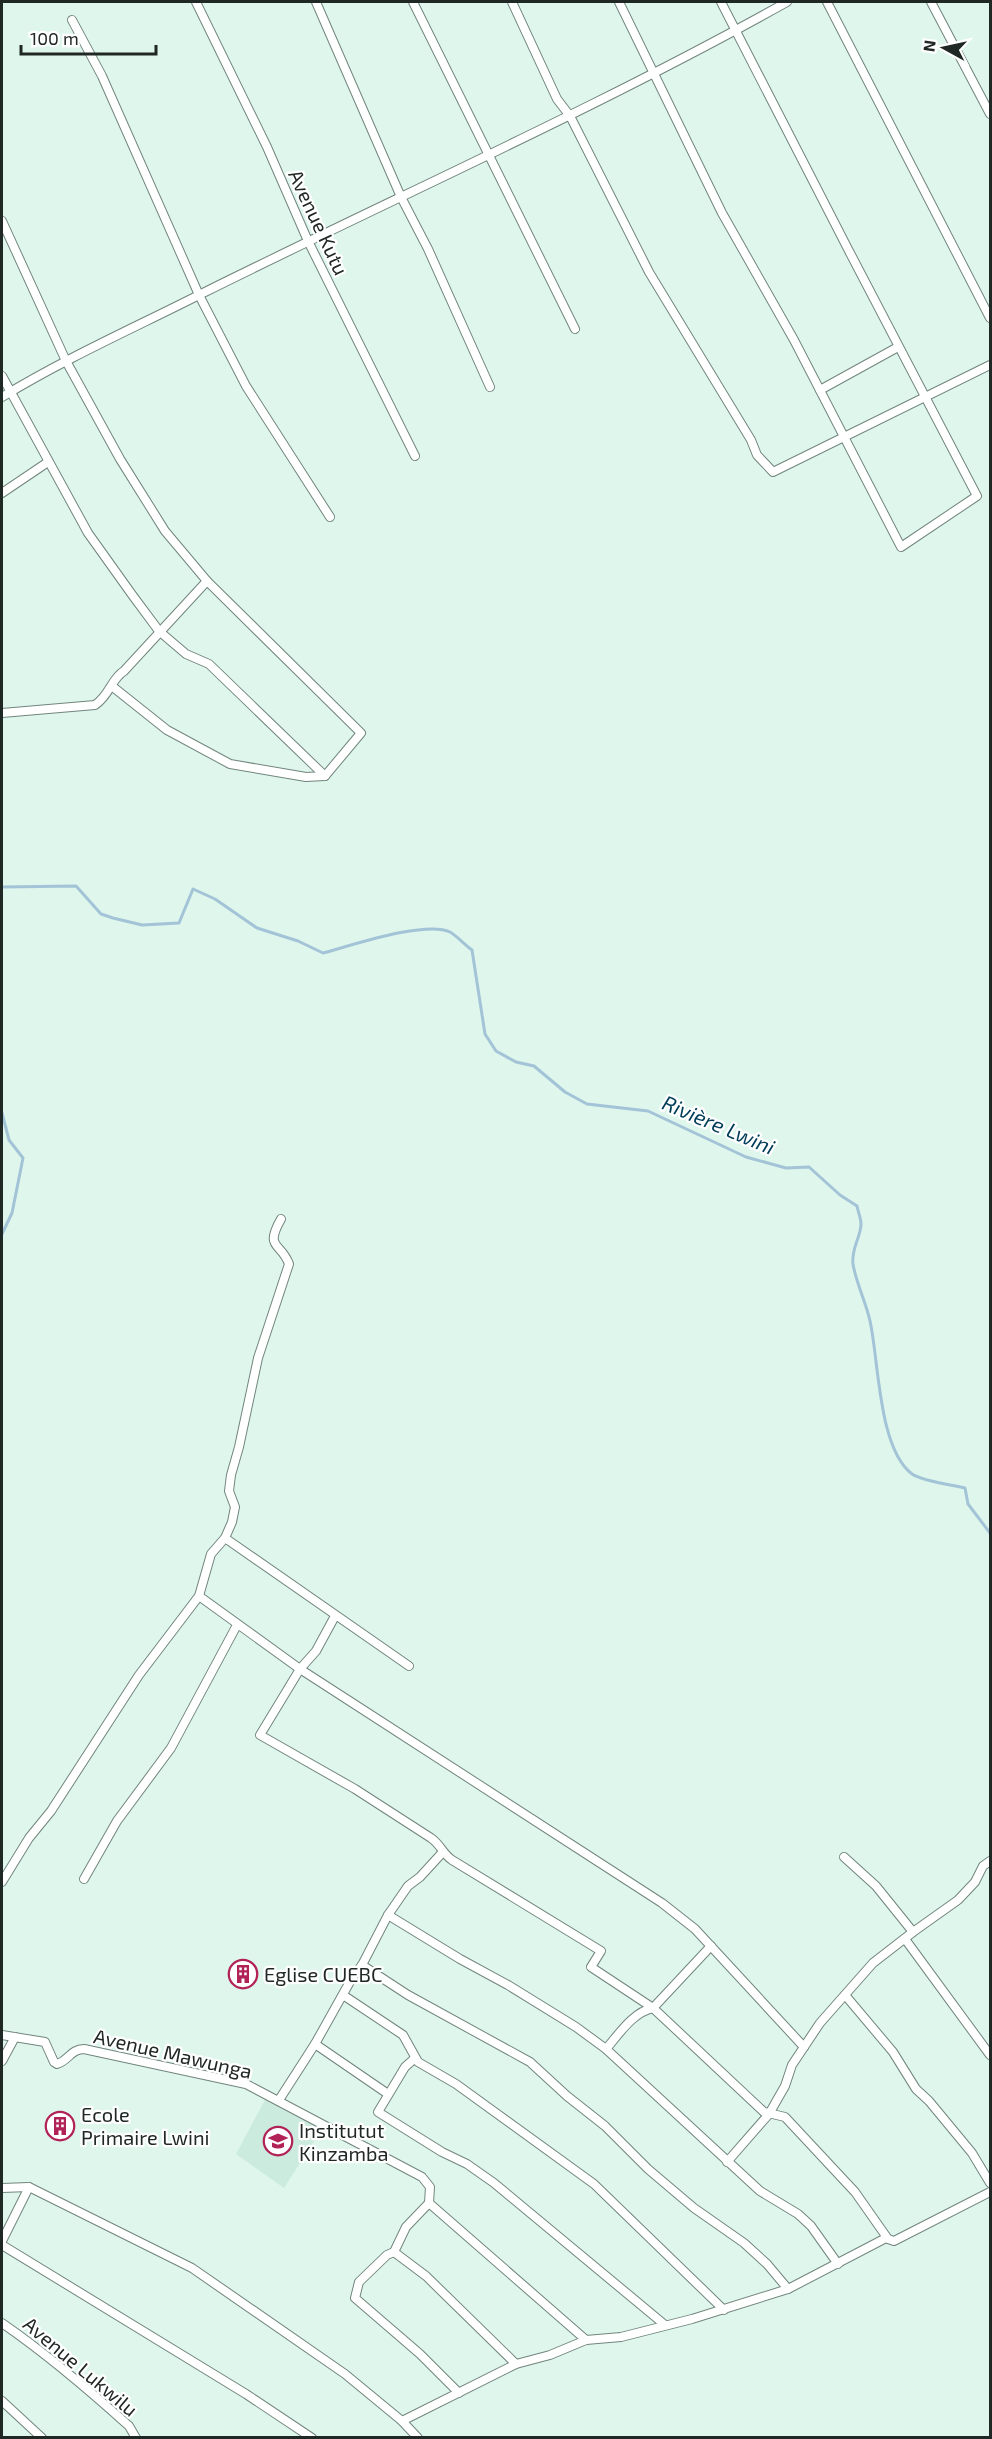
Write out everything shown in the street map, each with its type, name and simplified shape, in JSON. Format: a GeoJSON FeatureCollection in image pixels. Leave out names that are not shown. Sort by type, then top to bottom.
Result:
{"type":"FeatureCollection","features":[{"type":"Feature","properties":{"kind":"street","name":"Avenue Kutu"},"geometry":{"type":"LineString","coordinates":[[196,2],[267,147],[308,241],[415,456]]}},
{"type":"Feature","properties":{"kind":"street"},"geometry":{"type":"LineString","coordinates":[[316,2],[400,197],[428,249],[490,387]]}},
{"type":"Feature","properties":{"kind":"street"},"geometry":{"type":"LineString","coordinates":[[413,2],[575,329]]}},
{"type":"Feature","properties":{"kind":"street"},"geometry":{"type":"LineString","coordinates":[[512,2],[557,99],[570,116],[649,272],[751,440],[757,455],[773,472],[990,365]]}},
{"type":"Feature","properties":{"kind":"street"},"geometry":{"type":"LineString","coordinates":[[619,2],[722,213],[762,280],[901,547],[977,496],[927,396],[898,347],[722,2]]}},
{"type":"Feature","properties":{"kind":"street"},"geometry":{"type":"LineString","coordinates":[[2,397],[66,361],[308,241],[570,116],[787,2]]}},
{"type":"Feature","properties":{"kind":"street"},"geometry":{"type":"LineString","coordinates":[[827,2],[990,318]]}},
{"type":"Feature","properties":{"kind":"street"},"geometry":{"type":"LineString","coordinates":[[931,2],[990,114]]}},
{"type":"Feature","properties":{"kind":"street"},"geometry":{"type":"LineString","coordinates":[[72,20],[102,76],[199,295],[246,386],[330,517]]}},
{"type":"Feature","properties":{"kind":"street"},"geometry":{"type":"LineString","coordinates":[[2,221],[66,361],[120,459],[165,531],[207,581],[361,733],[325,776],[306,777],[230,764],[167,730],[113,687]]}},
{"type":"Feature","properties":{"kind":"street"},"geometry":{"type":"LineString","coordinates":[[820,390],[898,347]]}},
{"type":"Feature","properties":{"kind":"street"},"geometry":{"type":"LineString","coordinates":[[2,376],[88,533],[159,631],[186,654],[209,664],[325,776]]}},
{"type":"Feature","properties":{"kind":"street"},"geometry":{"type":"LineString","coordinates":[[2,493],[48,462]]}},
{"type":"Feature","properties":{"kind":"street"},"geometry":{"type":"LineString","coordinates":[[2,713],[95,705],[113,687],[115,678],[207,581]]}},
{"type":"Feature","properties":{"kind":"street"},"geometry":{"type":"LineString","coordinates":[[2,1882],[139,1675],[199,1596],[210,1554],[225,1538],[235,1506],[229,1491],[231,1475],[240,1447],[258,1358],[289,1264],[276,1247],[274,1240],[275,1230],[281,1219]]}},
{"type":"Feature","properties":{"kind":"street"},"geometry":{"type":"LineString","coordinates":[[225,1538],[409,1666]]}},
{"type":"Feature","properties":{"kind":"street"},"geometry":{"type":"LineString","coordinates":[[199,1596],[300,1669],[662,1903],[695,1929],[804,2047]]}},
{"type":"Feature","properties":{"kind":"street"},"geometry":{"type":"LineString","coordinates":[[335,1616],[316,1651],[300,1669],[260,1735],[355,1789],[431,1838],[440,1845],[442,1853],[601,1951],[591,1967],[653,2008],[764,2112],[786,2117],[855,2192],[886,2238],[894,2241],[990,2192]]}},
{"type":"Feature","properties":{"kind":"street"},"geometry":{"type":"LineString","coordinates":[[84,1879],[117,1821],[171,1748],[237,1625]]}},
{"type":"Feature","properties":{"kind":"street"},"geometry":{"type":"LineString","coordinates":[[279,2100],[362,1965],[388,1915],[408,1886],[427,1871],[442,1853]]}},
{"type":"Feature","properties":{"kind":"street"},"geometry":{"type":"LineString","coordinates":[[844,1857],[876,1886],[913,1932]]}},
{"type":"Feature","properties":{"kind":"street"},"geometry":{"type":"LineString","coordinates":[[728,2162],[769,2114],[804,2047],[820,2023],[873,1964],[958,1900],[975,1882],[986,1862],[990,1861]]}},
{"type":"Feature","properties":{"kind":"street"},"geometry":{"type":"LineString","coordinates":[[388,1915],[508,1985],[576,2027],[606,2049],[637,2078],[647,2084],[760,2191],[798,2214],[811,2226],[838,2264]]}},
{"type":"Feature","properties":{"kind":"street"},"geometry":{"type":"LineString","coordinates":[[905,1939],[990,2055]]}},
{"type":"Feature","properties":{"kind":"street"},"geometry":{"type":"LineString","coordinates":[[606,2049],[636,2015],[645,2009],[653,2008],[711,1946]]}},
{"type":"Feature","properties":{"kind":"street"},"geometry":{"type":"LineString","coordinates":[[362,1965],[408,1995],[530,2062],[604,2126],[648,2169],[768,2264],[788,2289]]}},
{"type":"Feature","properties":{"kind":"street"},"geometry":{"type":"LineString","coordinates":[[343,1995],[403,2035],[414,2059],[456,2084],[576,2170],[663,2249],[724,2310]]}},
{"type":"Feature","properties":{"kind":"street"},"geometry":{"type":"LineString","coordinates":[[845,1995],[893,2052],[916,2089],[929,2101],[972,2153],[990,2183]]}},
{"type":"Feature","properties":{"kind":"street","name":"Avenue Mawunga"},"geometry":{"type":"LineString","coordinates":[[2,2035],[45,2042],[57,2064],[73,2052],[84,2049],[246,2084],[422,2177],[430,2187],[429,2203]]}},
{"type":"Feature","properties":{"kind":"street"},"geometry":{"type":"LineString","coordinates":[[2,2061],[15,2037]]}},
{"type":"Feature","properties":{"kind":"street"},"geometry":{"type":"LineString","coordinates":[[315,2044],[388,2094]]}},
{"type":"Feature","properties":{"kind":"street"},"geometry":{"type":"LineString","coordinates":[[414,2059],[405,2067],[378,2112],[494,2183],[665,2325]]}},
{"type":"Feature","properties":{"kind":"street"},"geometry":{"type":"LineString","coordinates":[[2,2188],[29,2187],[192,2268],[345,2373],[402,2421],[418,2438]]}},
{"type":"Feature","properties":{"kind":"street"},"geometry":{"type":"LineString","coordinates":[[2,2241],[29,2187]]}},
{"type":"Feature","properties":{"kind":"street"},"geometry":{"type":"LineString","coordinates":[[459,2393],[420,2354],[355,2298],[359,2282],[387,2255],[394,2252],[406,2227],[429,2203],[586,2340]]}},
{"type":"Feature","properties":{"kind":"street"},"geometry":{"type":"LineString","coordinates":[[402,2421],[516,2364],[550,2355],[586,2340],[621,2337],[724,2310],[788,2289],[886,2238]]}},
{"type":"Feature","properties":{"kind":"street"},"geometry":{"type":"LineString","coordinates":[[2,2245],[246,2394],[312,2438]]}},
{"type":"Feature","properties":{"kind":"street"},"geometry":{"type":"LineString","coordinates":[[394,2252],[426,2276],[516,2364]]}},
{"type":"Feature","properties":{"kind":"street","name":"Avenue Lukwilu"},"geometry":{"type":"LineString","coordinates":[[2,2323],[27,2339],[63,2368],[129,2426],[136,2438]]}},
{"type":"Feature","properties":{"kind":"street"},"geometry":{"type":"LineString","coordinates":[[2,2402],[42,2438]]}},
{"type":"Feature","properties":{"kind":"shaded area","name":"Institutut Kinzamba"},"geometry":{"type":"Polygon","coordinates":[[[267,2096],[322,2129],[284,2188],[236,2154],[267,2096]]]}},
{"type":"Feature","properties":{"kind":"waterway","name":"Rivière Lwini"},"geometry":{"type":"LineString","coordinates":[[2,887],[76,886],[101,914],[142,925],[179,923],[193,889],[215,899],[257,928],[298,941],[323,953],[369,940],[424,929],[450,932],[472,950],[485,1034],[496,1051],[516,1062],[534,1066],[565,1092],[587,1104],[648,1111],[746,1157],[786,1168],[809,1167],[840,1195],[857,1206],[861,1224],[853,1253],[853,1264],[870,1321],[882,1403],[892,1445],[901,1462],[912,1474],[930,1481],[965,1488],[968,1504],[990,1533]]}},
{"type":"Feature","properties":{"kind":"waterway"},"geometry":{"type":"LineString","coordinates":[[2,1113],[9,1140],[23,1158],[12,1213],[2,1234]]}},
{"type":"Feature","properties":{"kind":"place","name":"Eglise CUEBC"},"geometry":{"type":"Point","coordinates":[243,1974]}},
{"type":"Feature","properties":{"kind":"place","name":"Ecole Primaire Lwini"},"geometry":{"type":"Point","coordinates":[60,2126]}},
{"type":"Feature","properties":{"kind":"place","name":"Institutut Kinzamba"},"geometry":{"type":"Point","coordinates":[278,2141]}}]}
